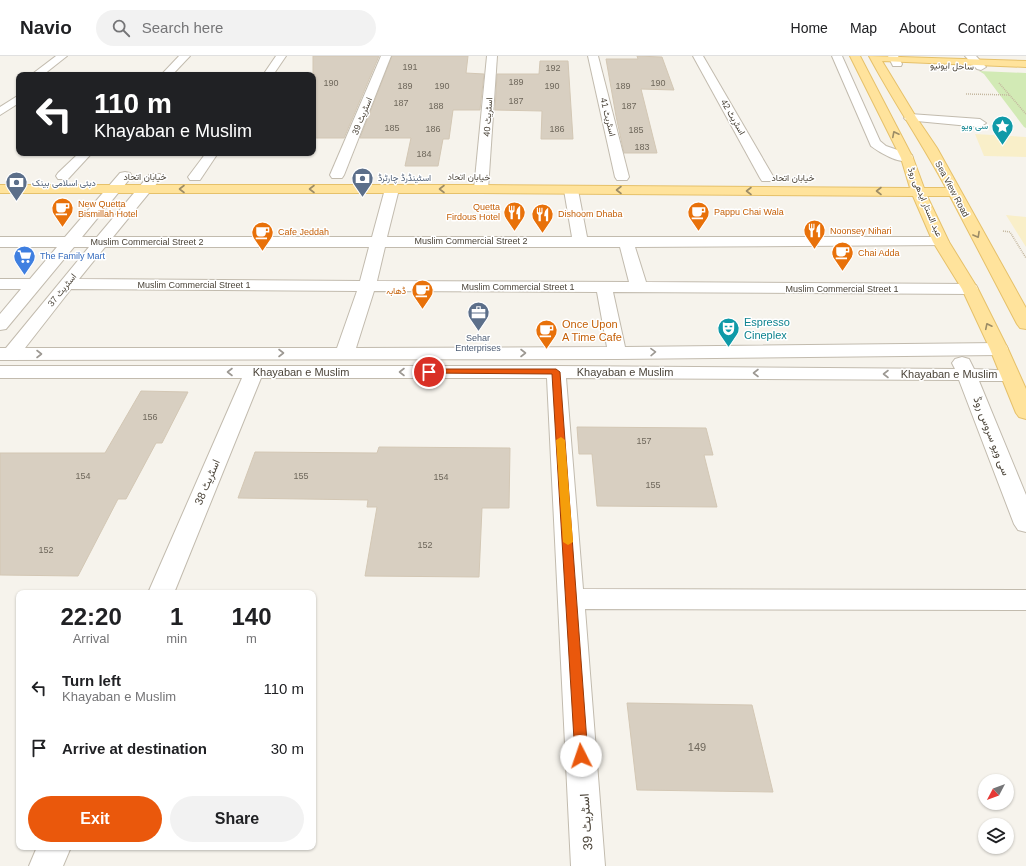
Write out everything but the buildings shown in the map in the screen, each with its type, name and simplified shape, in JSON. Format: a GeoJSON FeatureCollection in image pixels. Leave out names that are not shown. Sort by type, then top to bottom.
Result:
{"type":"FeatureCollection","features":[{"type":"Feature","properties":{"kind":"main road","name":"عبد الستار ایدھی روڈ"},"geometry":{"type":"LineString","coordinates":[[855,56],[907,158],[916,184],[941,242],[970,290],[999,349],[1026,413]]}},
{"type":"Feature","properties":{"kind":"main road","name":"ساحل ایونیو"},"geometry":{"type":"LineString","coordinates":[[876,59],[1026,64]]}},
{"type":"Feature","properties":{"kind":"main road","name":"Sea View Road"},"geometry":{"type":"LineString","coordinates":[[876,59],[910,118],[931,148],[1026,324]]}},
{"type":"Feature","properties":{"kind":"main road","name":"ساحل ایونیو"},"geometry":{"type":"LineString","coordinates":[[975,62],[1026,69]]}},
{"type":"Feature","properties":{"kind":"main road","name":"خیابان اتحاد"},"geometry":{"type":"LineString","coordinates":[[0,176],[125,176],[150,183],[392,189],[482,183],[622,177],[814,178]]}},
{"type":"Feature","properties":{"kind":"main road","name":"خیابان اتحاد"},"geometry":{"type":"LineString","coordinates":[[150,183],[195,177],[290,176]]}},
{"type":"Feature","properties":{"kind":"main road"},"geometry":{"type":"LineString","coordinates":[[321,176],[352,176]]}},
{"type":"Feature","properties":{"kind":"main road","name":"خیابان اتحاد"},"geometry":{"type":"LineString","coordinates":[[376,176],[571,190],[916,184]]}},
{"type":"Feature","properties":{"kind":"main road"},"geometry":{"type":"LineString","coordinates":[[899,177],[916,184],[954,192]]}},
{"type":"Feature","properties":{"kind":"main road"},"geometry":{"type":"LineString","coordinates":[[916,184],[946,178]]}},
{"type":"Feature","properties":{"kind":"main road"},"geometry":{"type":"LineString","coordinates":[[0,189],[114,189],[150,183]]}},
{"type":"Feature","properties":{"kind":"street"},"geometry":{"type":"LineString","coordinates":[[40,72],[62,56]]}},
{"type":"Feature","properties":{"kind":"street"},"geometry":{"type":"LineString","coordinates":[[54,72],[75,56]]}},
{"type":"Feature","properties":{"kind":"street"},"geometry":{"type":"LineString","coordinates":[[169,72],[185,56]]}},
{"type":"Feature","properties":{"kind":"street"},"geometry":{"type":"LineString","coordinates":[[270,72],[281,56]]}},
{"type":"Feature","properties":{"kind":"street","name":"اسٹریٹ 39"},"geometry":{"type":"LineString","coordinates":[[337,175],[386,56]]}},
{"type":"Feature","properties":{"kind":"street","name":"اسٹریٹ 40"},"geometry":{"type":"LineString","coordinates":[[482,183],[492,56]]}},
{"type":"Feature","properties":{"kind":"street","name":"اسٹریٹ 41"},"geometry":{"type":"LineString","coordinates":[[593,56],[622,177]]}},
{"type":"Feature","properties":{"kind":"street","name":"اسٹریٹ 42"},"geometry":{"type":"LineString","coordinates":[[698,56],[768,178]]}},
{"type":"Feature","properties":{"kind":"street"},"geometry":{"type":"LineString","coordinates":[[837,56],[875,143],[886,151],[907,158]]}},
{"type":"Feature","properties":{"kind":"street"},"geometry":{"type":"LineString","coordinates":[[0,102],[16,90]]}},
{"type":"Feature","properties":{"kind":"street"},"geometry":{"type":"LineString","coordinates":[[0,112],[16,100]]}},
{"type":"Feature","properties":{"kind":"street"},"geometry":{"type":"LineString","coordinates":[[910,118],[980,123]]}},
{"type":"Feature","properties":{"kind":"street"},"geometry":{"type":"LineString","coordinates":[[63,176],[83,156]]}},
{"type":"Feature","properties":{"kind":"street"},"geometry":{"type":"LineString","coordinates":[[195,177],[210,156]]}},
{"type":"Feature","properties":{"kind":"street"},"geometry":{"type":"LineString","coordinates":[[0,324],[71,242],[125,176]]}},
{"type":"Feature","properties":{"kind":"street","name":"اسٹریٹ 37"},"geometry":{"type":"LineString","coordinates":[[6,354],[102,243],[150,183]]}},
{"type":"Feature","properties":{"kind":"street"},"geometry":{"type":"LineString","coordinates":[[345,353],[367,286],[392,189]]}},
{"type":"Feature","properties":{"kind":"street"},"geometry":{"type":"LineString","coordinates":[[571,190],[580,241]]}},
{"type":"Feature","properties":{"kind":"street"},"geometry":{"type":"LineString","coordinates":[[626,241],[638,288]]}},
{"type":"Feature","properties":{"kind":"street","name":"Muslim Commercial Street 2"},"geometry":{"type":"LineString","coordinates":[[0,242],[941,242]]}},
{"type":"Feature","properties":{"kind":"street"},"geometry":{"type":"LineString","coordinates":[[0,284],[34,284]]}},
{"type":"Feature","properties":{"kind":"street","name":"Muslim Commercial Street 1"},"geometry":{"type":"LineString","coordinates":[[66,284],[970,290]]}},
{"type":"Feature","properties":{"kind":"street"},"geometry":{"type":"LineString","coordinates":[[604,287],[617,353]]}},
{"type":"Feature","properties":{"kind":"street","name":"سی ویو سروس روڈ"},"geometry":{"type":"LineString","coordinates":[[955,349],[968,374],[1026,524]]}},
{"type":"Feature","properties":{"kind":"street","name":"Khayaban e Muslim"},"geometry":{"type":"LineString","coordinates":[[6,354],[617,353],[999,349]]}},
{"type":"Feature","properties":{"kind":"street"},"geometry":{"type":"LineString","coordinates":[[167,372],[176,353]]}},
{"type":"Feature","properties":{"kind":"street","name":"Khayaban e Muslim"},"geometry":{"type":"LineString","coordinates":[[0,372],[556,372],[1009,375]]}},
{"type":"Feature","properties":{"kind":"street","name":"اسٹریٹ 38"},"geometry":{"type":"LineString","coordinates":[[162,590],[254,372]]}},
{"type":"Feature","properties":{"kind":"street","name":"اسٹریٹ 39"},"geometry":{"type":"LineString","coordinates":[[556,372],[588,866]]}},
{"type":"Feature","properties":{"kind":"street"},"geometry":{"type":"LineString","coordinates":[[571,598],[1026,600]]}},
{"type":"Feature","properties":{"kind":"street"},"geometry":{"type":"LineString","coordinates":[[46,866],[53,850]]}},
{"type":"Feature","properties":{"kind":"path"},"geometry":{"type":"LineString","coordinates":[[996,79],[1026,114]]}},
{"type":"Feature","properties":{"kind":"path"},"geometry":{"type":"LineString","coordinates":[[966,94],[1010,95]]}},
{"type":"Feature","properties":{"kind":"path"},"geometry":{"type":"LineString","coordinates":[[999,230],[1010,232],[1026,258]]}},
{"type":"Feature","properties":{"kind":"green space"},"geometry":{"type":"Polygon","coordinates":[[[979,71],[1026,73],[1026,128],[984,74],[979,71]]]}},
{"type":"Feature","properties":{"kind":"sand","name":"سی ویو"},"geometry":{"type":"Polygon","coordinates":[[[975,134],[1026,137],[1026,157],[984,156],[975,134]]]}},
{"type":"Feature","properties":{"kind":"sand"},"geometry":{"type":"Polygon","coordinates":[[[1006,215],[1026,217],[1026,247],[1006,215]]]}},
{"type":"Feature","properties":{"kind":"slow traffic"},"geometry":{"type":"LineString","coordinates":[[561,440],[568,542]]}},
{"type":"Feature","properties":{"kind":"place","name":"سی ویو"},"geometry":{"type":"Point","coordinates":[1003,146]}},
{"type":"Feature","properties":{"kind":"place","name":"اسٹینڈرڈ چارٹرڈ"},"geometry":{"type":"Point","coordinates":[363,198]}},
{"type":"Feature","properties":{"kind":"place","name":"دبئی اسلامی بینک"},"geometry":{"type":"Point","coordinates":[17,202]}},
{"type":"Feature","properties":{"kind":"place","name":"New Quetta Bismillah Hotel"},"geometry":{"type":"Point","coordinates":[62,228]}},
{"type":"Feature","properties":{"kind":"place","name":"Quetta Firdous Hotel"},"geometry":{"type":"Point","coordinates":[515,232]}},
{"type":"Feature","properties":{"kind":"place","name":"Pappu Chai Wala"},"geometry":{"type":"Point","coordinates":[699,232]}},
{"type":"Feature","properties":{"kind":"place","name":"Dishoom Dhaba"},"geometry":{"type":"Point","coordinates":[543,234]}},
{"type":"Feature","properties":{"kind":"place","name":"Noonsey Nihari"},"geometry":{"type":"Point","coordinates":[814,250]}},
{"type":"Feature","properties":{"kind":"place","name":"Cafe Jeddah"},"geometry":{"type":"Point","coordinates":[262,252]}},
{"type":"Feature","properties":{"kind":"place","name":"Chai Adda"},"geometry":{"type":"Point","coordinates":[842,272]}},
{"type":"Feature","properties":{"kind":"place","name":"The Family Mart"},"geometry":{"type":"Point","coordinates":[25,276]}},
{"type":"Feature","properties":{"kind":"place","name":"ڈھابہ"},"geometry":{"type":"Point","coordinates":[422,310]}},
{"type":"Feature","properties":{"kind":"place","name":"Sehar Enterprises"},"geometry":{"type":"Point","coordinates":[478,332]}},
{"type":"Feature","properties":{"kind":"place","name":"Espresso Cineplex"},"geometry":{"type":"Point","coordinates":[729,348]}},
{"type":"Feature","properties":{"kind":"place","name":"Once Upon A Time Cafe"},"geometry":{"type":"Point","coordinates":[546,350]}},
{"type":"Feature","properties":{"kind":"route"},"geometry":{"type":"LineString","coordinates":[[429,372],[556,372],[581,756]]}}]}
